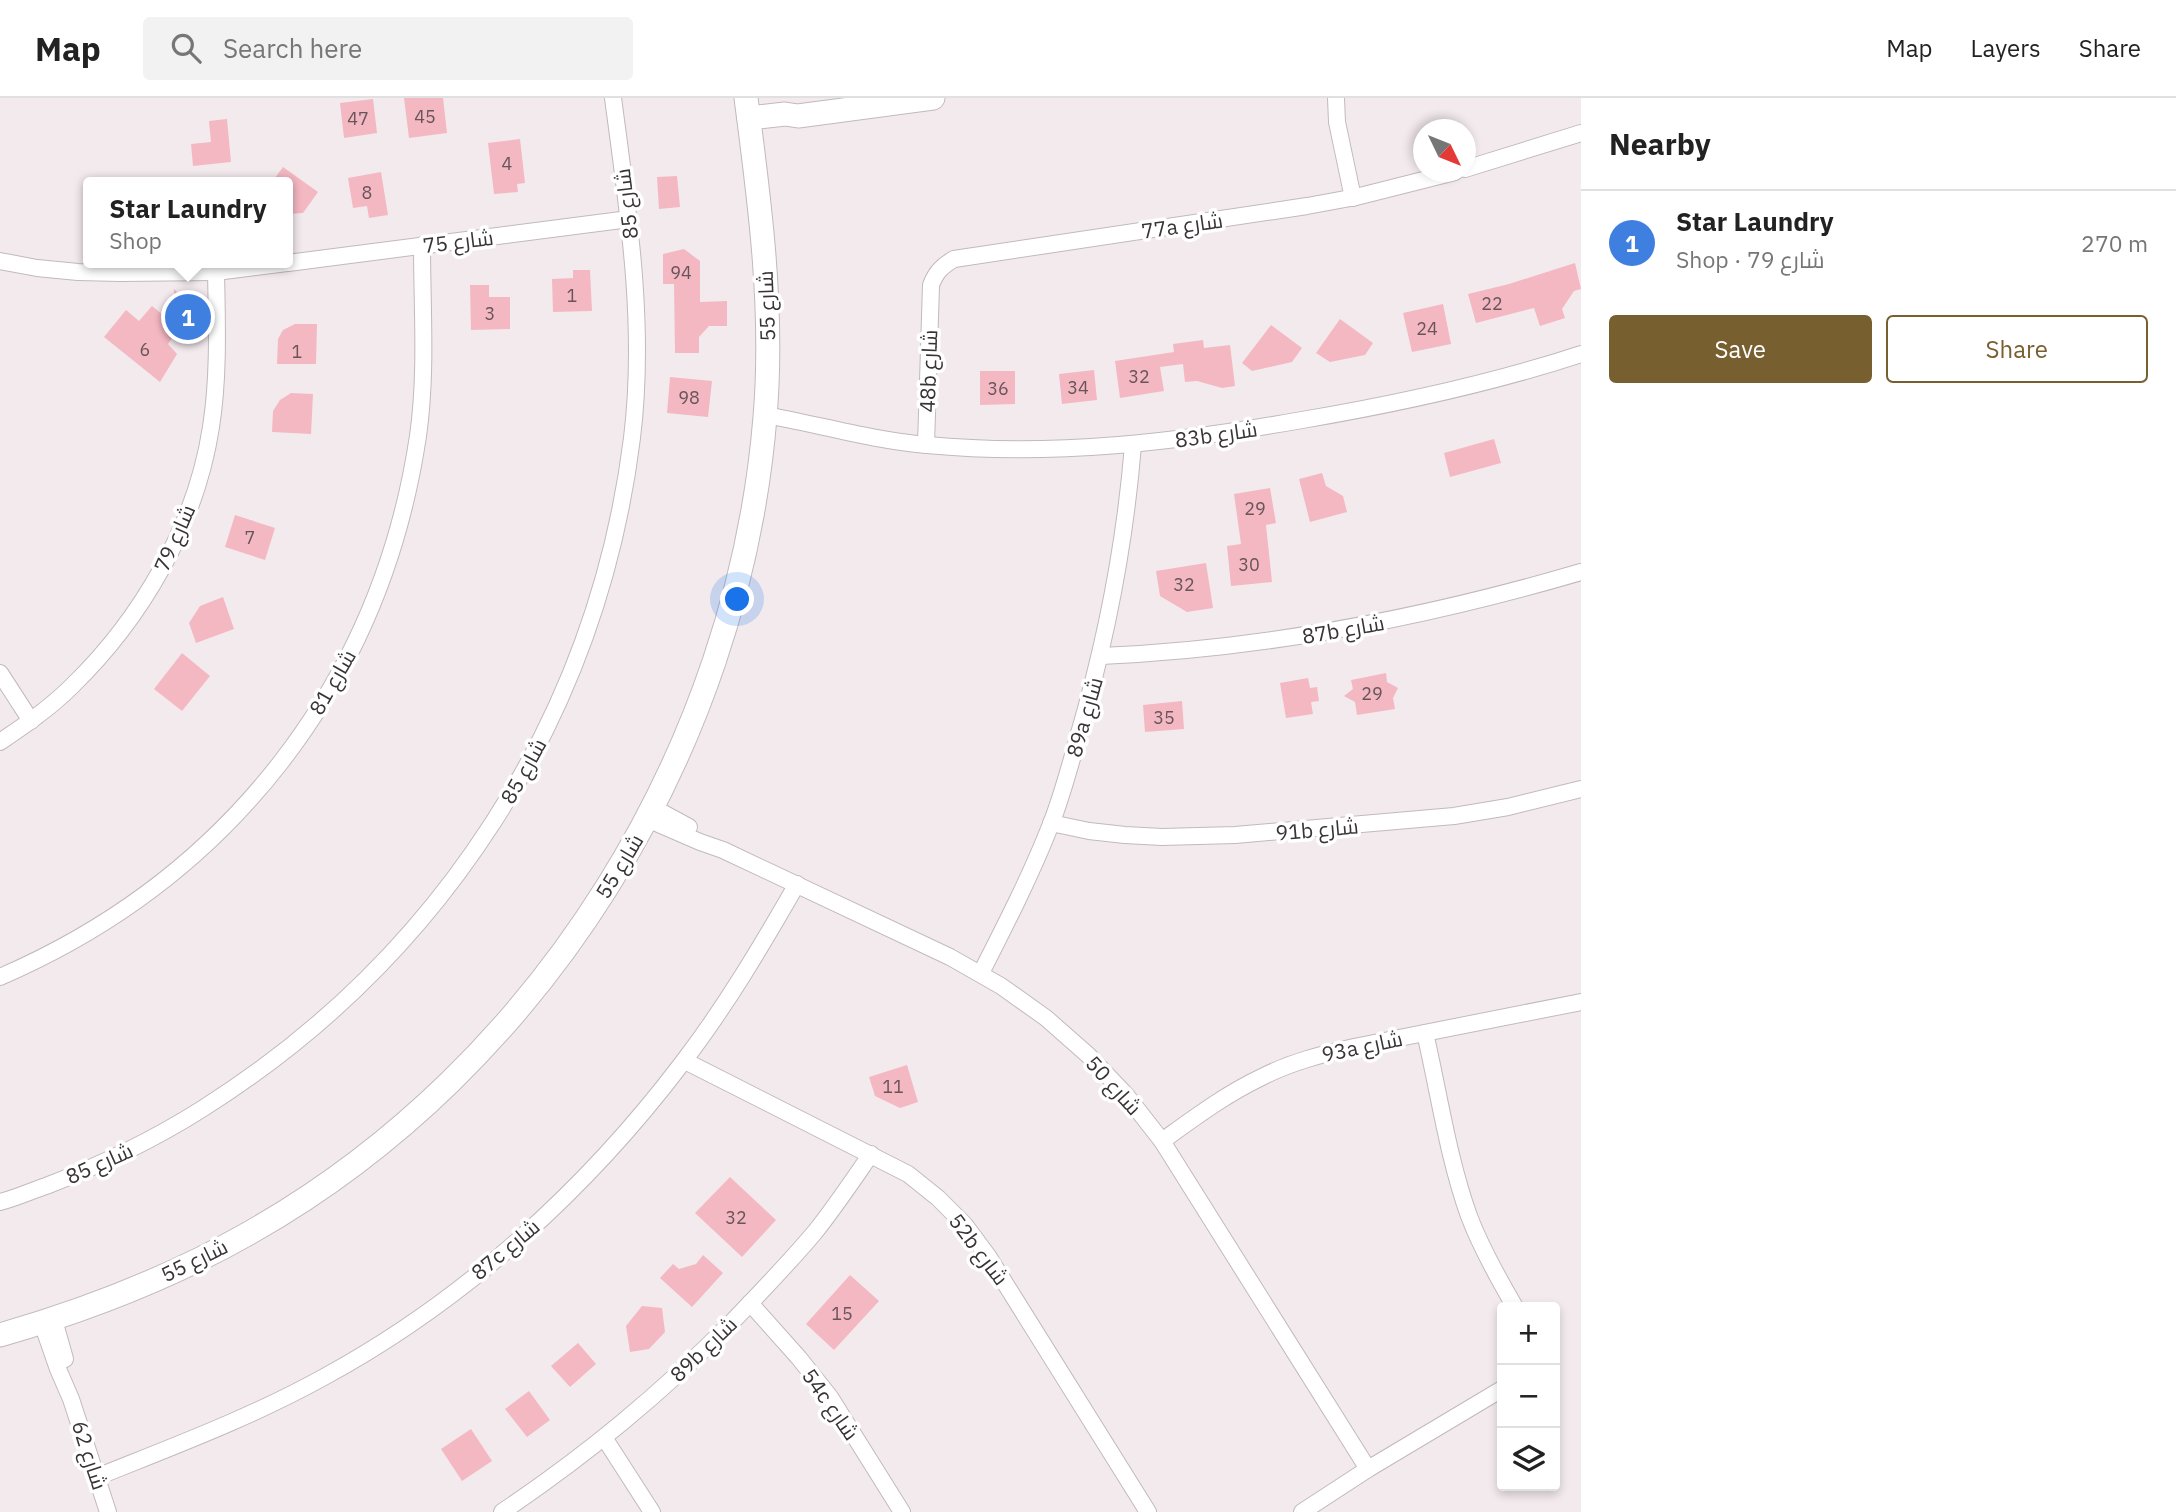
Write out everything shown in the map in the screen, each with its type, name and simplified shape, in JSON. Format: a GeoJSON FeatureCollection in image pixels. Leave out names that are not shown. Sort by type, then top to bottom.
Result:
{"type":"FeatureCollection","features":[{"type":"Feature","properties":{"kind":"street","name":"شارع 85"},"geometry":{"type":"LineString","coordinates":[[0,1202],[89,1170],[168,1130],[242,1084],[302,1037],[367,979],[418,924],[465,866],[506,803],[543,738],[569,680],[606,573],[623,499],[632,436],[637,373],[636,306],[629,219],[613,98]]}},
{"type":"Feature","properties":{"kind":"street"},"geometry":{"type":"LineString","coordinates":[[748,115],[798,116],[933,98]]}},
{"type":"Feature","properties":{"kind":"street"},"geometry":{"type":"LineString","coordinates":[[1327,98],[1337,122]]}},
{"type":"Feature","properties":{"kind":"street"},"geometry":{"type":"LineString","coordinates":[[1336,98],[1337,122],[1353,198]]}},
{"type":"Feature","properties":{"kind":"street","name":"شارع 55"},"geometry":{"type":"LineString","coordinates":[[0,1335],[121,1295],[188,1265],[253,1231],[314,1192],[373,1149],[480,1052],[528,998],[579,931],[612,880],[650,813],[685,738],[709,677],[745,552],[757,488],[765,421],[767,306],[748,115]]}},
{"type":"Feature","properties":{"kind":"street"},"geometry":{"type":"LineString","coordinates":[[1476,166],[1581,133]]}},
{"type":"Feature","properties":{"kind":"street","name":"77a شارع"},"geometry":{"type":"LineString","coordinates":[[931,298],[931,285],[935,274],[943,265],[954,259],[1307,206],[1416,182]]}},
{"type":"Feature","properties":{"kind":"street","name":"شارع 75"},"geometry":{"type":"LineString","coordinates":[[293,262],[629,219]]}},
{"type":"Feature","properties":{"kind":"street","name":"شارع 81"},"geometry":{"type":"LineString","coordinates":[[0,977],[40,960],[93,930],[144,897],[195,855],[243,808],[286,757],[323,701],[355,643],[377,593],[395,541],[409,487],[418,433],[423,372],[422,245]]}},
{"type":"Feature","properties":{"kind":"street","name":"شارع 75"},"geometry":{"type":"LineString","coordinates":[[0,261],[78,272],[216,272],[248,268]]}},
{"type":"Feature","properties":{"kind":"street","name":"شارع 79"},"geometry":{"type":"LineString","coordinates":[[0,742],[31,721],[70,688],[102,654],[131,618],[156,579],[184,522],[204,461],[215,398],[216,272]]}},
{"type":"Feature","properties":{"kind":"street","name":"48b شارع"},"geometry":{"type":"LineString","coordinates":[[926,445],[931,298]]}},
{"type":"Feature","properties":{"kind":"street","name":"83b شارع"},"geometry":{"type":"LineString","coordinates":[[765,421],[821,425],[844,433],[926,445],[1020,450],[1070,450],[1133,445],[1244,431],[1353,411],[1462,387],[1581,354]]}},
{"type":"Feature","properties":{"kind":"street","name":"89a شارع"},"geometry":{"type":"LineString","coordinates":[[981,973],[1024,887],[1051,823],[1101,656],[1121,552],[1133,445]]}},
{"type":"Feature","properties":{"kind":"street","name":"87b شارع"},"geometry":{"type":"LineString","coordinates":[[1101,656],[1164,654],[1229,647],[1346,629],[1460,606],[1581,572]]}},
{"type":"Feature","properties":{"kind":"street"},"geometry":{"type":"LineString","coordinates":[[0,673],[31,721]]}},
{"type":"Feature","properties":{"kind":"street","name":"91b شارع"},"geometry":{"type":"LineString","coordinates":[[1051,823],[1125,835],[1235,835],[1454,816],[1508,807],[1581,789]]}},
{"type":"Feature","properties":{"kind":"street","name":"شارع 50"},"geometry":{"type":"LineString","coordinates":[[650,813],[704,835],[723,850],[981,973],[1046,1018],[1088,1055],[1162,1141],[1368,1469]]}},
{"type":"Feature","properties":{"kind":"street","name":"87c شارع"},"geometry":{"type":"LineString","coordinates":[[97,1477],[220,1428],[327,1376],[426,1313],[520,1238],[607,1154],[684,1061],[732,992],[797,884]]}},
{"type":"Feature","properties":{"kind":"street","name":"93a شارع"},"geometry":{"type":"LineString","coordinates":[[1162,1141],[1235,1091],[1293,1063],[1323,1054],[1581,1002]]}},
{"type":"Feature","properties":{"kind":"street"},"geometry":{"type":"LineString","coordinates":[[1425,1033],[1458,1182],[1468,1214],[1492,1268],[1512,1302]]}},
{"type":"Feature","properties":{"kind":"street","name":"52b شارع"},"geometry":{"type":"LineString","coordinates":[[684,1061],[871,1154],[908,1174],[938,1198],[965,1225],[988,1256],[1148,1512]]}},
{"type":"Feature","properties":{"kind":"street","name":"89b شارع"},"geometry":{"type":"LineString","coordinates":[[502,1512],[604,1439],[694,1359],[815,1232],[871,1154]]}},
{"type":"Feature","properties":{"kind":"street","name":"54c شارع"},"geometry":{"type":"LineString","coordinates":[[750,1303],[830,1397],[902,1512]]}},
{"type":"Feature","properties":{"kind":"street","name":"شارع 62"},"geometry":{"type":"LineString","coordinates":[[48,1321],[69,1375],[71,1399],[108,1512]]}},
{"type":"Feature","properties":{"kind":"street"},"geometry":{"type":"LineString","coordinates":[[1302,1512],[1497,1392]]}},
{"type":"Feature","properties":{"kind":"street"},"geometry":{"type":"LineString","coordinates":[[604,1439],[652,1512]]}},
{"type":"Feature","properties":{"kind":"building"},"geometry":{"type":"Polygon","coordinates":[[[404,98],[443,98],[447,133],[409,138],[404,98]]]}},
{"type":"Feature","properties":{"kind":"building"},"geometry":{"type":"Polygon","coordinates":[[[373,99],[377,133],[344,138],[340,103],[373,99]]]}},
{"type":"Feature","properties":{"kind":"building"},"geometry":{"type":"Polygon","coordinates":[[[227,119],[231,162],[193,166],[191,144],[211,142],[209,121],[227,119]]]}},
{"type":"Feature","properties":{"kind":"building"},"geometry":{"type":"Polygon","coordinates":[[[520,139],[525,183],[517,184],[518,192],[494,194],[488,143],[520,139]]]}},
{"type":"Feature","properties":{"kind":"building"},"geometry":{"type":"Polygon","coordinates":[[[283,167],[318,192],[303,213],[293,214],[293,177],[276,177],[283,167]]]}},
{"type":"Feature","properties":{"kind":"building"},"geometry":{"type":"Polygon","coordinates":[[[381,172],[388,215],[369,218],[367,206],[353,208],[348,178],[381,172]]]}},
{"type":"Feature","properties":{"kind":"building"},"geometry":{"type":"Polygon","coordinates":[[[677,176],[680,207],[659,209],[657,177],[677,176]]]}},
{"type":"Feature","properties":{"kind":"building"},"geometry":{"type":"Polygon","coordinates":[[[684,249],[700,261],[700,302],[727,301],[727,326],[709,326],[699,337],[699,353],[675,353],[674,284],[663,284],[663,254],[684,249]]]}},
{"type":"Feature","properties":{"kind":"building"},"geometry":{"type":"Polygon","coordinates":[[[1575,263],[1581,289],[1574,291],[1562,309],[1565,318],[1540,326],[1534,308],[1476,323],[1468,294],[1575,263]]]}},
{"type":"Feature","properties":{"kind":"building"},"geometry":{"type":"Polygon","coordinates":[[[573,270],[590,270],[592,311],[553,312],[552,279],[573,278],[573,270]]]}},
{"type":"Feature","properties":{"kind":"building"},"geometry":{"type":"Polygon","coordinates":[[[470,285],[489,285],[489,297],[510,297],[510,329],[471,330],[470,285]]]}},
{"type":"Feature","properties":{"kind":"building"},"geometry":{"type":"Polygon","coordinates":[[[174,289],[199,314],[197,324],[175,321],[174,289]]]}},
{"type":"Feature","properties":{"kind":"building"},"geometry":{"type":"Polygon","coordinates":[[[1443,304],[1451,344],[1412,352],[1403,313],[1443,304]]]}},
{"type":"Feature","properties":{"kind":"building"},"geometry":{"type":"Polygon","coordinates":[[[152,306],[179,328],[168,344],[177,354],[160,382],[104,337],[126,310],[139,321],[152,306]]]}},
{"type":"Feature","properties":{"kind":"building"},"geometry":{"type":"Polygon","coordinates":[[[1340,319],[1373,343],[1365,355],[1330,362],[1316,353],[1340,319]]]}},
{"type":"Feature","properties":{"kind":"building"},"geometry":{"type":"Polygon","coordinates":[[[295,324],[317,324],[316,364],[277,364],[278,339],[283,330],[295,324]]]}},
{"type":"Feature","properties":{"kind":"building"},"geometry":{"type":"Polygon","coordinates":[[[1271,325],[1302,348],[1292,362],[1252,371],[1242,363],[1271,325]]]}},
{"type":"Feature","properties":{"kind":"building"},"geometry":{"type":"Polygon","coordinates":[[[1203,340],[1204,348],[1230,345],[1235,386],[1222,388],[1197,381],[1185,382],[1183,364],[1160,367],[1164,391],[1120,398],[1115,361],[1174,352],[1173,344],[1203,340]]]}},
{"type":"Feature","properties":{"kind":"building"},"geometry":{"type":"Polygon","coordinates":[[[1094,370],[1097,400],[1062,404],[1059,374],[1094,370]]]}},
{"type":"Feature","properties":{"kind":"building"},"geometry":{"type":"Polygon","coordinates":[[[980,371],[1015,371],[1015,404],[980,405],[980,371]]]}},
{"type":"Feature","properties":{"kind":"building"},"geometry":{"type":"Polygon","coordinates":[[[670,377],[712,381],[708,417],[667,413],[670,377]]]}},
{"type":"Feature","properties":{"kind":"building"},"geometry":{"type":"Polygon","coordinates":[[[291,393],[313,394],[311,434],[272,432],[273,411],[280,400],[291,393]]]}},
{"type":"Feature","properties":{"kind":"building"},"geometry":{"type":"Polygon","coordinates":[[[1494,439],[1501,463],[1450,477],[1444,453],[1494,439]]]}},
{"type":"Feature","properties":{"kind":"building"},"geometry":{"type":"Polygon","coordinates":[[[1322,473],[1326,486],[1343,496],[1347,512],[1310,522],[1299,479],[1322,473]]]}},
{"type":"Feature","properties":{"kind":"building"},"geometry":{"type":"Polygon","coordinates":[[[1270,488],[1276,523],[1266,525],[1272,582],[1231,586],[1227,546],[1241,544],[1234,494],[1270,488]]]}},
{"type":"Feature","properties":{"kind":"building"},"geometry":{"type":"Polygon","coordinates":[[[235,515],[275,528],[265,560],[225,547],[235,515]]]}},
{"type":"Feature","properties":{"kind":"building"},"geometry":{"type":"Polygon","coordinates":[[[1206,563],[1213,608],[1187,612],[1160,596],[1156,571],[1206,563]]]}},
{"type":"Feature","properties":{"kind":"building"},"geometry":{"type":"Polygon","coordinates":[[[223,597],[234,629],[196,643],[189,623],[200,606],[223,597]]]}},
{"type":"Feature","properties":{"kind":"building"},"geometry":{"type":"Polygon","coordinates":[[[182,653],[210,676],[182,711],[154,689],[182,653]]]}},
{"type":"Feature","properties":{"kind":"building"},"geometry":{"type":"Polygon","coordinates":[[[1386,673],[1387,682],[1398,688],[1393,698],[1395,709],[1357,715],[1355,702],[1344,696],[1353,689],[1351,680],[1386,673]]]}},
{"type":"Feature","properties":{"kind":"building"},"geometry":{"type":"Polygon","coordinates":[[[1308,678],[1310,688],[1317,687],[1319,701],[1311,702],[1313,714],[1286,718],[1280,683],[1308,678]]]}},
{"type":"Feature","properties":{"kind":"building"},"geometry":{"type":"Polygon","coordinates":[[[1182,701],[1184,729],[1145,732],[1143,705],[1182,701]]]}},
{"type":"Feature","properties":{"kind":"building"},"geometry":{"type":"Polygon","coordinates":[[[907,1065],[918,1102],[900,1108],[875,1096],[869,1077],[907,1065]]]}},
{"type":"Feature","properties":{"kind":"building"},"geometry":{"type":"Polygon","coordinates":[[[730,1177],[776,1220],[742,1257],[695,1213],[730,1177]]]}},
{"type":"Feature","properties":{"kind":"building"},"geometry":{"type":"Polygon","coordinates":[[[703,1255],[723,1273],[692,1307],[660,1278],[673,1264],[679,1269],[696,1264],[703,1255]]]}},
{"type":"Feature","properties":{"kind":"building"},"geometry":{"type":"Polygon","coordinates":[[[850,1275],[879,1301],[834,1350],[806,1324],[850,1275]]]}},
{"type":"Feature","properties":{"kind":"building"},"geometry":{"type":"Polygon","coordinates":[[[642,1306],[662,1308],[665,1332],[649,1349],[630,1352],[626,1326],[642,1306]]]}},
{"type":"Feature","properties":{"kind":"building"},"geometry":{"type":"Polygon","coordinates":[[[578,1343],[596,1364],[570,1387],[551,1366],[578,1343]]]}},
{"type":"Feature","properties":{"kind":"building"},"geometry":{"type":"Polygon","coordinates":[[[529,1391],[550,1420],[527,1437],[505,1409],[529,1391]]]}},
{"type":"Feature","properties":{"kind":"building"},"geometry":{"type":"Polygon","coordinates":[[[471,1429],[492,1461],[462,1481],[441,1449],[471,1429]]]}},
{"type":"Feature","properties":{"kind":"place","name":"Star Laundry"},"geometry":{"type":"Point","coordinates":[188,317]}}]}
